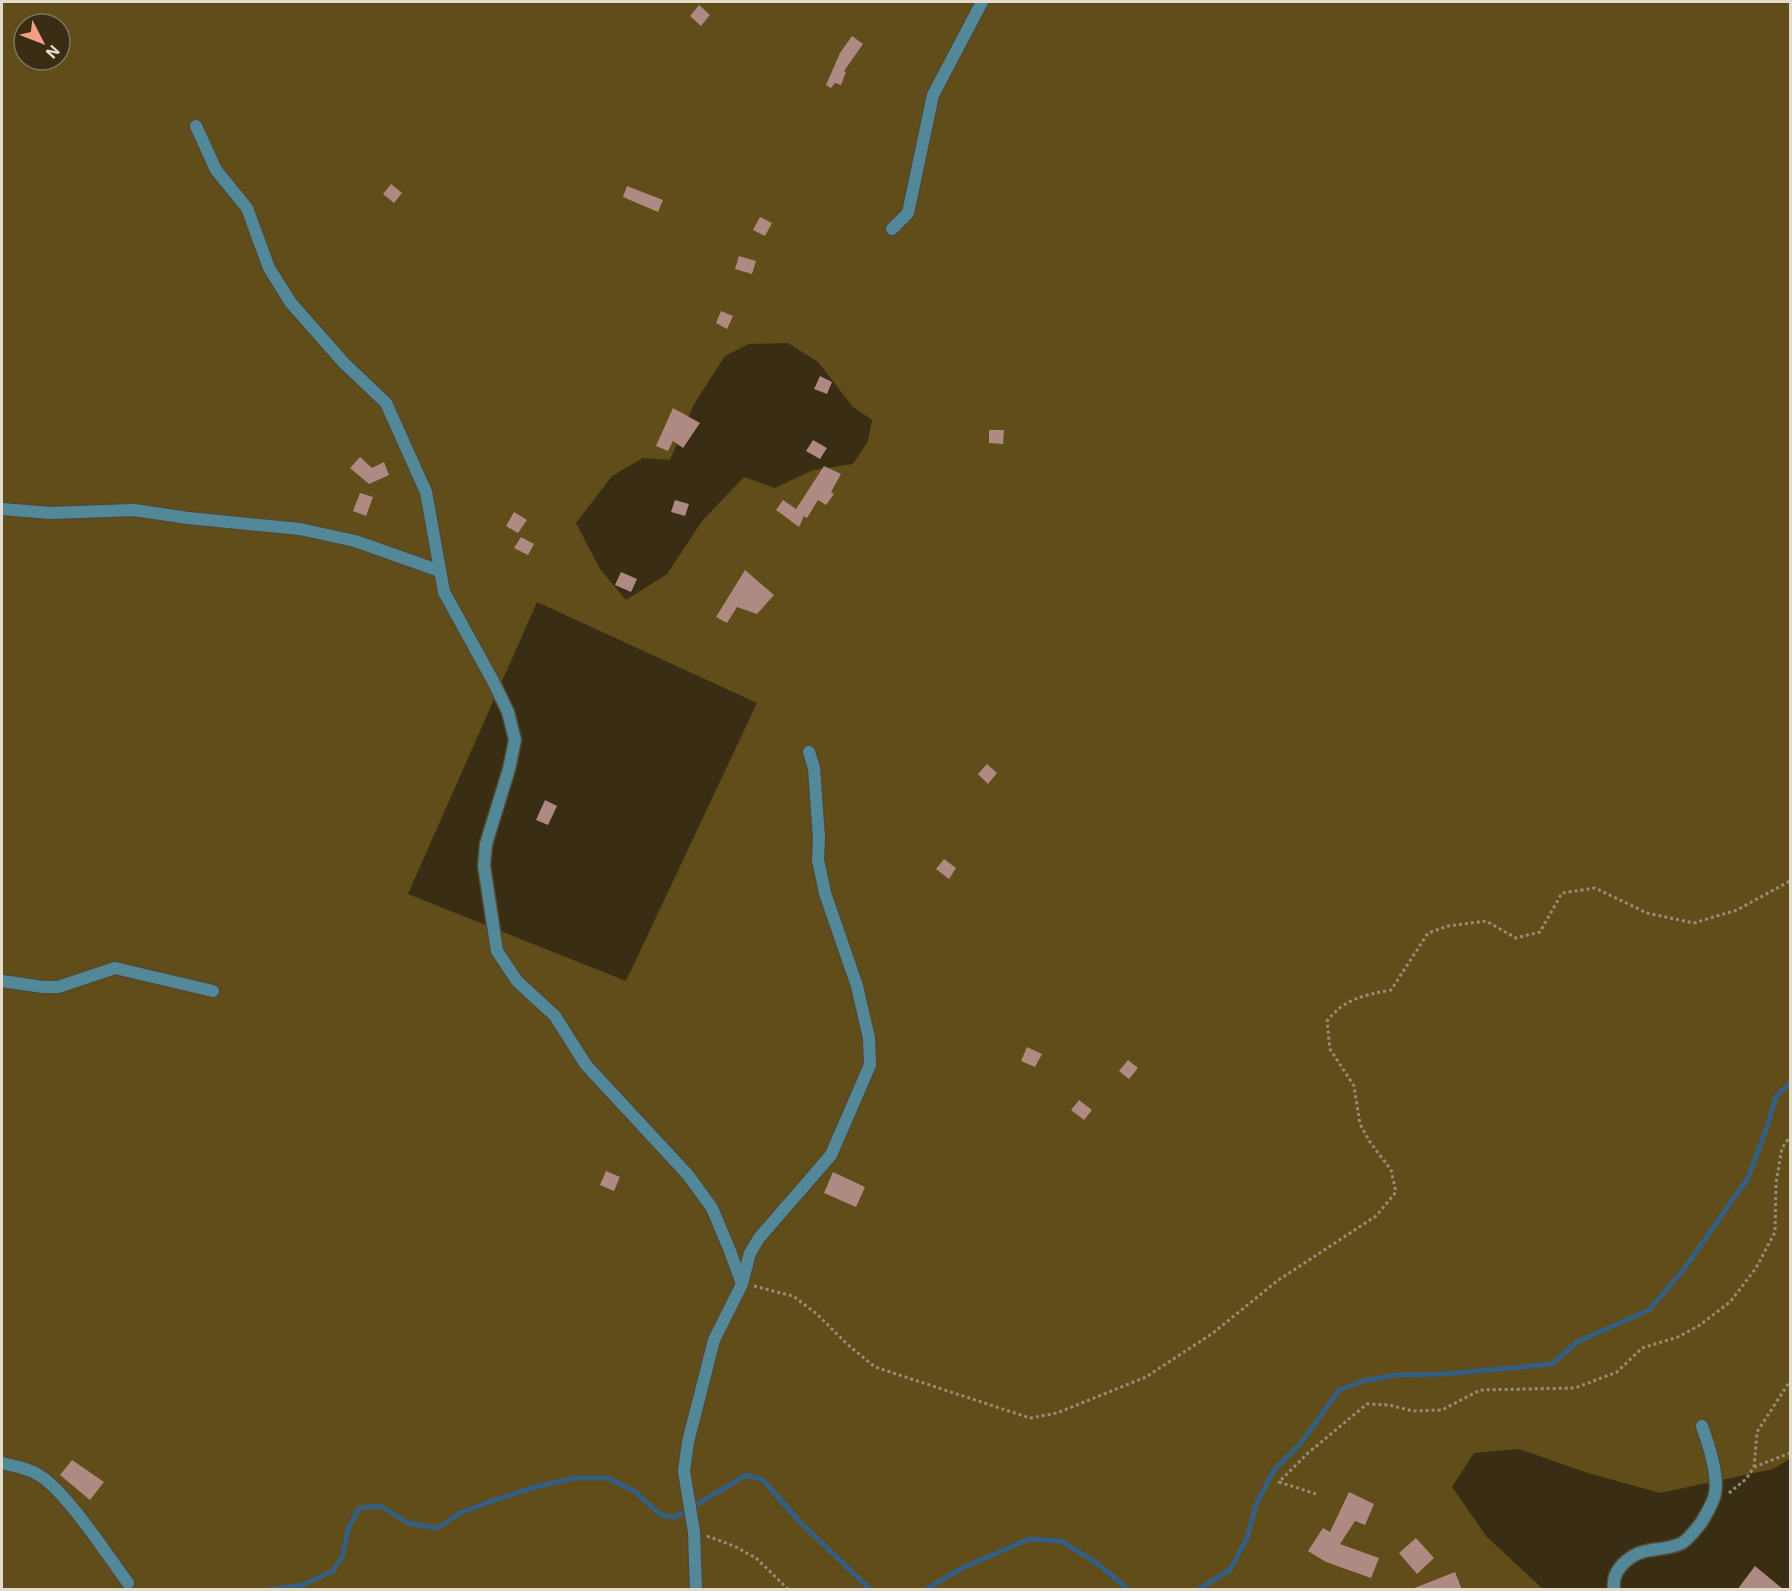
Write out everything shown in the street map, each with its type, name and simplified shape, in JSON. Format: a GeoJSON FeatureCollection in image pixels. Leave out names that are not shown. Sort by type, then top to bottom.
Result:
{"type":"FeatureCollection","features":[{"type":"Feature","properties":{"kind":"street"},"geometry":{"type":"LineString","coordinates":[[892,229],[908,213],[933,95],[982,2]]}},
{"type":"Feature","properties":{"kind":"street"},"geometry":{"type":"LineString","coordinates":[[195,126],[216,170],[247,208],[269,268],[291,303],[344,363],[386,403],[426,492],[444,592],[508,712],[515,740],[509,769],[486,844],[484,866],[497,951],[517,981],[555,1016],[586,1065],[688,1175],[712,1208],[742,1284]]}},
{"type":"Feature","properties":{"kind":"street"},"geometry":{"type":"LineString","coordinates":[[2,509],[51,513],[134,510],[188,518],[300,529],[355,541],[440,571]]}},
{"type":"Feature","properties":{"kind":"street"},"geometry":{"type":"LineString","coordinates":[[696,1590],[694,1532],[684,1471],[688,1442],[714,1340],[742,1284],[750,1253],[759,1238],[831,1155],[870,1065],[869,1038],[857,986],[825,892],[818,860],[819,838],[814,768],[809,752]]}},
{"type":"Feature","properties":{"kind":"street"},"geometry":{"type":"LineString","coordinates":[[2,981],[57,987],[115,968],[213,991]]}},
{"type":"Feature","properties":{"kind":"street"},"geometry":{"type":"LineString","coordinates":[[1614,1590],[1616,1572],[1629,1558],[1640,1551],[1677,1545],[1684,1541],[1694,1532],[1707,1512],[1715,1494],[1714,1475],[1702,1426]]}},
{"type":"Feature","properties":{"kind":"street"},"geometry":{"type":"LineString","coordinates":[[2,1463],[37,1474],[54,1487],[128,1583]]}},
{"type":"Feature","properties":{"kind":"path"},"geometry":{"type":"LineString","coordinates":[[742,1284],[793,1296],[817,1314],[847,1344],[875,1367],[1030,1418],[1057,1413],[1146,1377],[1213,1333],[1278,1281],[1376,1216],[1396,1192],[1391,1170],[1360,1124],[1354,1086],[1330,1048],[1327,1021],[1338,1007],[1367,994],[1391,990],[1428,933],[1448,926],[1486,921],[1516,938],[1540,932],[1562,893],[1595,888],[1647,913],[1694,923],[1737,910],[1791,882]]}},
{"type":"Feature","properties":{"kind":"path"},"geometry":{"type":"LineString","coordinates":[[1316,1494],[1279,1482],[1308,1453],[1367,1404],[1389,1405],[1413,1411],[1442,1410],[1480,1390],[1575,1388],[1617,1372],[1642,1348],[1678,1337],[1700,1325],[1730,1302],[1756,1268],[1775,1232],[1776,1183],[1782,1148],[1791,1137]]}},
{"type":"Feature","properties":{"kind":"path"},"geometry":{"type":"LineString","coordinates":[[1729,1494],[1746,1479],[1754,1467],[1757,1432],[1791,1381]]}},
{"type":"Feature","properties":{"kind":"path"},"geometry":{"type":"LineString","coordinates":[[1754,1467],[1791,1453]]}},
{"type":"Feature","properties":{"kind":"path"},"geometry":{"type":"LineString","coordinates":[[694,1532],[734,1546],[756,1558],[789,1590]]}},
{"type":"Feature","properties":{"kind":"shaded area"},"geometry":{"type":"Polygon","coordinates":[[[2,2],[1790,2],[1790,1459],[1773,1469],[1660,1493],[1588,1473],[1519,1449],[1474,1453],[1452,1487],[1487,1537],[1543,1589],[2,1590],[2,2]],[[788,343],[749,344],[725,356],[694,404],[670,460],[643,458],[612,476],[576,523],[600,569],[626,600],[667,574],[702,521],[744,477],[775,488],[813,470],[853,464],[868,441],[872,420],[853,407],[818,362],[788,343]],[[537,602],[408,894],[626,981],[757,703],[537,602]]]}},
{"type":"Feature","properties":{"kind":"building"},"geometry":{"type":"Polygon","coordinates":[[[699,5],[710,15],[701,26],[690,16],[699,5]]]}},
{"type":"Feature","properties":{"kind":"building"},"geometry":{"type":"Polygon","coordinates":[[[852,36],[863,44],[844,71],[846,72],[841,85],[835,83],[831,88],[826,85],[840,53],[852,36]]]}},
{"type":"Feature","properties":{"kind":"building"},"geometry":{"type":"Polygon","coordinates":[[[391,184],[402,193],[394,203],[383,194],[391,184]]]}},
{"type":"Feature","properties":{"kind":"building"},"geometry":{"type":"Polygon","coordinates":[[[627,186],[663,200],[658,212],[623,197],[627,186]]]}},
{"type":"Feature","properties":{"kind":"building"},"geometry":{"type":"Polygon","coordinates":[[[760,217],[772,223],[765,236],[753,230],[760,217]]]}},
{"type":"Feature","properties":{"kind":"building"},"geometry":{"type":"Polygon","coordinates":[[[739,256],[756,261],[752,274],[735,269],[739,256]]]}},
{"type":"Feature","properties":{"kind":"building"},"geometry":{"type":"Polygon","coordinates":[[[721,311],[733,316],[727,329],[716,323],[721,311]]]}},
{"type":"Feature","properties":{"kind":"building"},"geometry":{"type":"Polygon","coordinates":[[[820,376],[832,382],[827,394],[814,389],[820,376]]]}},
{"type":"Feature","properties":{"kind":"building"},"geometry":{"type":"Polygon","coordinates":[[[673,408],[700,423],[683,448],[673,441],[668,451],[656,446],[673,408]]]}},
{"type":"Feature","properties":{"kind":"building"},"geometry":{"type":"Polygon","coordinates":[[[989,430],[1004,430],[1003,444],[989,443],[989,430]]]}},
{"type":"Feature","properties":{"kind":"building"},"geometry":{"type":"Polygon","coordinates":[[[813,440],[827,448],[820,459],[806,451],[813,440]]]}},
{"type":"Feature","properties":{"kind":"building"},"geometry":{"type":"Polygon","coordinates":[[[360,457],[372,468],[384,462],[389,475],[369,484],[350,468],[360,457]]]}},
{"type":"Feature","properties":{"kind":"building"},"geometry":{"type":"Polygon","coordinates":[[[824,466],[841,474],[831,492],[834,494],[826,505],[818,500],[807,518],[804,516],[799,527],[776,510],[783,500],[796,509],[824,466]]]}},
{"type":"Feature","properties":{"kind":"building"},"geometry":{"type":"Polygon","coordinates":[[[360,493],[373,497],[366,516],[353,511],[360,493]]]}},
{"type":"Feature","properties":{"kind":"building"},"geometry":{"type":"Polygon","coordinates":[[[675,500],[689,504],[685,516],[671,512],[675,500]]]}},
{"type":"Feature","properties":{"kind":"building"},"geometry":{"type":"Polygon","coordinates":[[[514,512],[527,520],[518,533],[506,526],[514,512]]]}},
{"type":"Feature","properties":{"kind":"building"},"geometry":{"type":"Polygon","coordinates":[[[521,537],[534,544],[528,555],[514,548],[521,537]]]}},
{"type":"Feature","properties":{"kind":"building"},"geometry":{"type":"Polygon","coordinates":[[[745,570],[774,595],[757,614],[737,607],[727,623],[716,617],[745,570]]]}},
{"type":"Feature","properties":{"kind":"building"},"geometry":{"type":"Polygon","coordinates":[[[621,572],[637,579],[631,592],[615,585],[621,572]]]}},
{"type":"Feature","properties":{"kind":"building"},"geometry":{"type":"Polygon","coordinates":[[[987,764],[997,773],[988,784],[978,774],[987,764]]]}},
{"type":"Feature","properties":{"kind":"building"},"geometry":{"type":"Polygon","coordinates":[[[545,800],[557,806],[548,825],[536,820],[545,800]]]}},
{"type":"Feature","properties":{"kind":"building"},"geometry":{"type":"Polygon","coordinates":[[[944,859],[956,868],[949,879],[936,869],[944,859]]]}},
{"type":"Feature","properties":{"kind":"building"},"geometry":{"type":"Polygon","coordinates":[[[1027,1047],[1042,1054],[1035,1067],[1021,1061],[1027,1047]]]}},
{"type":"Feature","properties":{"kind":"building"},"geometry":{"type":"Polygon","coordinates":[[[1128,1060],[1138,1068],[1129,1079],[1119,1071],[1128,1060]]]}},
{"type":"Feature","properties":{"kind":"building"},"geometry":{"type":"Polygon","coordinates":[[[1079,1100],[1092,1110],[1084,1120],[1071,1110],[1079,1100]]]}},
{"type":"Feature","properties":{"kind":"building"},"geometry":{"type":"Polygon","coordinates":[[[606,1171],[620,1177],[614,1191],[600,1185],[606,1171]]]}},
{"type":"Feature","properties":{"kind":"building"},"geometry":{"type":"Polygon","coordinates":[[[833,1172],[865,1187],[856,1207],[824,1193],[833,1172]]]}},
{"type":"Feature","properties":{"kind":"building"},"geometry":{"type":"Polygon","coordinates":[[[72,1460],[104,1482],[90,1500],[60,1475],[72,1460]]]}},
{"type":"Feature","properties":{"kind":"building"},"geometry":{"type":"Polygon","coordinates":[[[1349,1492],[1374,1504],[1365,1525],[1355,1521],[1340,1544],[1379,1558],[1371,1578],[1326,1562],[1308,1551],[1323,1528],[1330,1532],[1349,1492]]]}},
{"type":"Feature","properties":{"kind":"building"},"geometry":{"type":"Polygon","coordinates":[[[1416,1538],[1434,1558],[1417,1574],[1399,1553],[1416,1538]]]}},
{"type":"Feature","properties":{"kind":"building"},"geometry":{"type":"Polygon","coordinates":[[[1755,1566],[1784,1590],[1737,1590],[1755,1566]]]}},
{"type":"Feature","properties":{"kind":"building"},"geometry":{"type":"Polygon","coordinates":[[[1455,1572],[1462,1590],[1412,1590],[1412,1589],[1455,1572]]]}},
{"type":"Feature","properties":{"kind":"waterway"},"geometry":{"type":"LineString","coordinates":[[1197,1590],[1230,1570],[1247,1538],[1256,1505],[1274,1470],[1301,1443],[1339,1390],[1363,1381],[1396,1375],[1445,1374],[1552,1364],[1577,1342],[1649,1310],[1684,1269],[1748,1178],[1776,1097],[1790,1083]]}},
{"type":"Feature","properties":{"kind":"waterway"},"geometry":{"type":"LineString","coordinates":[[267,1590],[303,1585],[333,1571],[343,1555],[348,1529],[359,1508],[381,1506],[408,1523],[437,1528],[460,1513],[535,1487],[575,1478],[608,1478],[634,1491],[661,1515],[676,1517],[746,1475],[763,1480],[800,1522],[871,1590]]}},
{"type":"Feature","properties":{"kind":"waterway"},"geometry":{"type":"LineString","coordinates":[[925,1590],[960,1569],[1029,1539],[1061,1541],[1097,1563],[1129,1590]]}}]}
